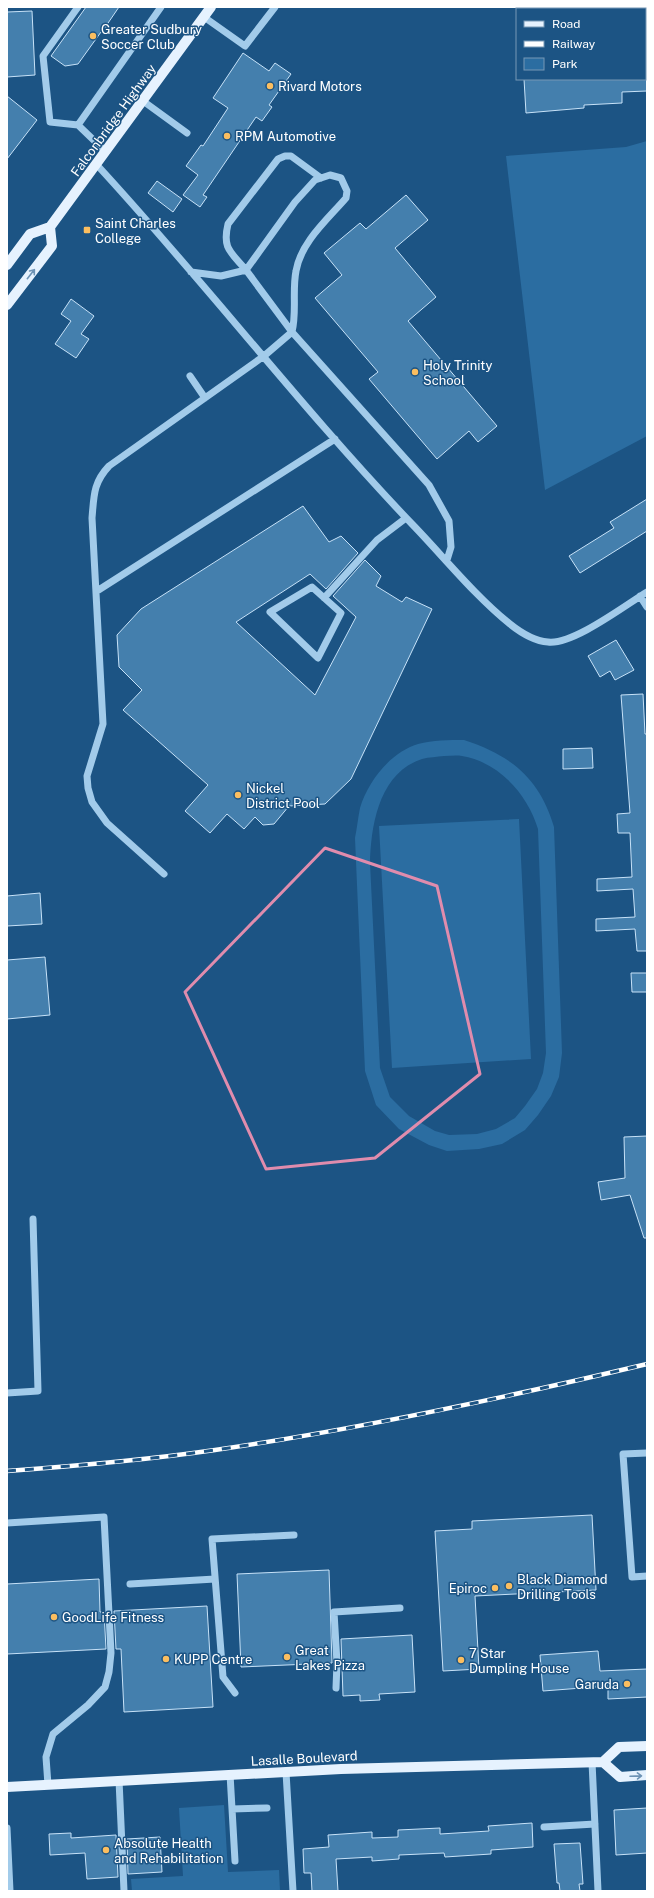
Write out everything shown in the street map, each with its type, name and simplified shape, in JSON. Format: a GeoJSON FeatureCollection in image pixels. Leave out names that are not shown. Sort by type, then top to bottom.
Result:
{"type":"FeatureCollection","features":[{"type":"Feature","properties":{"kind":"main road","name":"Falconbridge Highway"},"geometry":{"type":"LineString","coordinates":[[50,228],[211,7]]}},
{"type":"Feature","properties":{"kind":"main road"},"geometry":{"type":"LineString","coordinates":[[7,265],[30,234],[50,228],[52,246],[7,305]]}},
{"type":"Feature","properties":{"kind":"main road"},"geometry":{"type":"LineString","coordinates":[[647,1746],[619,1747],[603,1762],[620,1777],[647,1775]]}},
{"type":"Feature","properties":{"kind":"main road","name":"Lasalle Boulevard"},"geometry":{"type":"LineString","coordinates":[[7,1788],[230,1774],[433,1765],[603,1762]]}},
{"type":"Feature","properties":{"kind":"street"},"geometry":{"type":"LineString","coordinates":[[78,7],[43,56],[50,122],[78,125],[106,152]]}},
{"type":"Feature","properties":{"kind":"street"},"geometry":{"type":"LineString","coordinates":[[78,125],[161,7]]}},
{"type":"Feature","properties":{"kind":"street"},"geometry":{"type":"LineString","coordinates":[[204,17],[245,46],[275,7]]}},
{"type":"Feature","properties":{"kind":"street"},"geometry":{"type":"LineString","coordinates":[[143,101],[187,133]]}},
{"type":"Feature","properties":{"kind":"street"},"geometry":{"type":"LineString","coordinates":[[321,178],[291,156],[285,156],[278,159],[228,224],[225,237],[230,251],[292,332],[429,485],[449,521],[451,547],[447,560]]}},
{"type":"Feature","properties":{"kind":"street"},"geometry":{"type":"LineString","coordinates":[[97,165],[335,439],[406,518],[488,604],[510,624],[521,632],[546,642],[565,640],[582,632],[647,592]]}},
{"type":"Feature","properties":{"kind":"street"},"geometry":{"type":"LineString","coordinates":[[164,874],[107,823],[92,802],[88,788],[87,776],[104,724],[92,518],[96,484],[101,475],[109,466],[264,356],[292,332],[295,320],[294,289],[296,270],[302,253],[310,240],[346,198],[348,191],[341,178],[330,175],[315,180],[295,202],[246,270],[221,276],[191,272]]}},
{"type":"Feature","properties":{"kind":"street"},"geometry":{"type":"LineString","coordinates":[[190,376],[205,398]]}},
{"type":"Feature","properties":{"kind":"street"},"geometry":{"type":"LineString","coordinates":[[97,592],[335,439]]}},
{"type":"Feature","properties":{"kind":"street"},"geometry":{"type":"LineString","coordinates":[[324,598],[377,540],[406,518]]}},
{"type":"Feature","properties":{"kind":"street"},"geometry":{"type":"LineString","coordinates":[[312,587],[324,598],[340,613],[318,658],[270,612],[312,587]]}},
{"type":"Feature","properties":{"kind":"street"},"geometry":{"type":"LineString","coordinates":[[640,596],[647,607]]}},
{"type":"Feature","properties":{"kind":"street"},"geometry":{"type":"LineString","coordinates":[[7,1393],[38,1391],[33,1219]]}},
{"type":"Feature","properties":{"kind":"street"},"geometry":{"type":"LineString","coordinates":[[647,1453],[623,1454],[632,1577],[647,1576]]}},
{"type":"Feature","properties":{"kind":"street"},"geometry":{"type":"LineString","coordinates":[[7,1522],[104,1517],[111,1653],[109,1672],[105,1687],[88,1705],[53,1734],[46,1757],[48,1785]]}},
{"type":"Feature","properties":{"kind":"street"},"geometry":{"type":"LineString","coordinates":[[235,1693],[223,1676],[212,1539],[294,1535]]}},
{"type":"Feature","properties":{"kind":"street"},"geometry":{"type":"LineString","coordinates":[[130,1584],[215,1579]]}},
{"type":"Feature","properties":{"kind":"street"},"geometry":{"type":"LineString","coordinates":[[336,1688],[337,1663],[334,1612],[400,1608]]}},
{"type":"Feature","properties":{"kind":"street"},"geometry":{"type":"LineString","coordinates":[[592,1762],[598,1891]]}},
{"type":"Feature","properties":{"kind":"street"},"geometry":{"type":"LineString","coordinates":[[286,1772],[293,1891]]}},
{"type":"Feature","properties":{"kind":"street"},"geometry":{"type":"LineString","coordinates":[[230,1774],[235,1861]]}},
{"type":"Feature","properties":{"kind":"street"},"geometry":{"type":"LineString","coordinates":[[119,1780],[124,1891]]}},
{"type":"Feature","properties":{"kind":"street"},"geometry":{"type":"LineString","coordinates":[[232,1809],[267,1808]]}},
{"type":"Feature","properties":{"kind":"street"},"geometry":{"type":"LineString","coordinates":[[544,1828],[595,1824]]}},
{"type":"Feature","properties":{"kind":"street"},"geometry":{"type":"LineString","coordinates":[[7,1828],[10,1891]]}},
{"type":"Feature","properties":{"kind":"highlighted area"},"geometry":{"type":"Polygon","coordinates":[[[325,848],[437,886],[480,1074],[375,1158],[266,1169],[185,992],[325,848]]]}},
{"type":"Feature","properties":{"kind":"green space"},"geometry":{"type":"Polygon","coordinates":[[[647,141],[647,436],[545,490],[506,156],[626,147],[647,141]]]}},
{"type":"Feature","properties":{"kind":"green space"},"geometry":{"type":"Polygon","coordinates":[[[464,740],[496,753],[521,771],[532,782],[541,795],[554,827],[562,1053],[559,1077],[551,1096],[538,1115],[525,1130],[502,1144],[479,1149],[447,1151],[429,1145],[399,1129],[376,1105],[365,1071],[355,838],[360,808],[364,798],[375,778],[390,761],[408,748],[418,744],[435,741],[464,740]],[[460,756],[422,759],[407,766],[396,776],[387,788],[380,802],[372,833],[370,863],[380,1068],[390,1097],[409,1116],[435,1131],[449,1135],[477,1134],[496,1129],[515,1118],[537,1089],[543,1073],[546,1053],[538,829],[527,804],[510,782],[500,773],[475,759],[460,756]]]}},
{"type":"Feature","properties":{"kind":"green space"},"geometry":{"type":"Polygon","coordinates":[[[519,819],[531,1059],[392,1068],[379,826],[519,819]]]}},
{"type":"Feature","properties":{"kind":"green space"},"geometry":{"type":"Polygon","coordinates":[[[224,1805],[228,1872],[279,1870],[280,1891],[132,1891],[131,1879],[183,1876],[179,1808],[224,1805]]]}},
{"type":"Feature","properties":{"kind":"building"},"geometry":{"type":"Polygon","coordinates":[[[86,7],[119,7],[106,26],[106,31],[101,32],[78,64],[65,66],[51,56],[86,7]]]}},
{"type":"Feature","properties":{"kind":"building"},"geometry":{"type":"Polygon","coordinates":[[[32,11],[35,75],[7,77],[7,12],[32,11]]]}},
{"type":"Feature","properties":{"kind":"building"},"geometry":{"type":"Polygon","coordinates":[[[243,53],[269,71],[275,63],[291,74],[269,105],[272,107],[262,121],[256,117],[203,195],[207,197],[200,207],[183,195],[198,175],[186,166],[201,145],[203,146],[228,108],[213,98],[243,53]]]}},
{"type":"Feature","properties":{"kind":"building"},"geometry":{"type":"Polygon","coordinates":[[[647,79],[647,91],[622,92],[622,103],[584,105],[584,108],[526,113],[524,80],[647,79]]]}},
{"type":"Feature","properties":{"kind":"building"},"geometry":{"type":"Polygon","coordinates":[[[7,96],[37,120],[7,159],[7,96]]]}},
{"type":"Feature","properties":{"kind":"building"},"geometry":{"type":"Polygon","coordinates":[[[157,181],[182,199],[173,212],[148,193],[157,181]]]}},
{"type":"Feature","properties":{"kind":"building"},"geometry":{"type":"Polygon","coordinates":[[[406,195],[428,220],[395,248],[436,297],[408,321],[497,426],[478,442],[469,431],[437,459],[369,379],[378,372],[315,298],[342,275],[324,253],[360,223],[366,229],[406,195]]]}},
{"type":"Feature","properties":{"kind":"building"},"geometry":{"type":"Polygon","coordinates":[[[71,299],[94,316],[81,334],[89,339],[76,358],[55,344],[71,321],[61,314],[71,299]]]}},
{"type":"Feature","properties":{"kind":"building"},"geometry":{"type":"Polygon","coordinates":[[[647,499],[647,531],[580,573],[569,556],[614,528],[610,522],[647,499]]]}},
{"type":"Feature","properties":{"kind":"building"},"geometry":{"type":"Polygon","coordinates":[[[303,506],[329,542],[341,536],[358,553],[326,589],[310,574],[236,622],[315,695],[356,617],[333,596],[365,560],[381,576],[376,586],[402,602],[406,597],[432,609],[351,779],[325,804],[289,806],[274,824],[263,825],[255,817],[244,829],[227,814],[210,833],[185,811],[208,785],[123,710],[142,690],[119,667],[117,635],[141,609],[303,506]]]}},
{"type":"Feature","properties":{"kind":"building"},"geometry":{"type":"Polygon","coordinates":[[[616,640],[634,670],[615,680],[610,671],[600,677],[588,656],[616,640]]]}},
{"type":"Feature","properties":{"kind":"building"},"geometry":{"type":"Polygon","coordinates":[[[643,694],[645,734],[647,734],[647,951],[637,951],[635,929],[596,931],[596,919],[635,917],[633,889],[597,891],[597,879],[632,877],[630,833],[618,833],[617,814],[630,813],[621,695],[643,694]]]}},
{"type":"Feature","properties":{"kind":"building"},"geometry":{"type":"Polygon","coordinates":[[[592,748],[593,768],[563,769],[563,749],[592,748]]]}},
{"type":"Feature","properties":{"kind":"building"},"geometry":{"type":"Polygon","coordinates":[[[40,893],[42,924],[7,926],[7,896],[40,893]]]}},
{"type":"Feature","properties":{"kind":"building"},"geometry":{"type":"Polygon","coordinates":[[[45,957],[50,1015],[7,1019],[7,960],[45,957]]]}},
{"type":"Feature","properties":{"kind":"building"},"geometry":{"type":"Polygon","coordinates":[[[631,973],[647,973],[647,992],[632,992],[631,973]]]}},
{"type":"Feature","properties":{"kind":"building"},"geometry":{"type":"Polygon","coordinates":[[[647,1136],[647,1238],[644,1238],[630,1195],[601,1200],[598,1182],[625,1178],[624,1137],[647,1136]]]}},
{"type":"Feature","properties":{"kind":"building"},"geometry":{"type":"Polygon","coordinates":[[[592,1515],[596,1590],[475,1596],[479,1669],[443,1671],[435,1531],[472,1529],[472,1521],[592,1515]]]}},
{"type":"Feature","properties":{"kind":"building"},"geometry":{"type":"Polygon","coordinates":[[[329,1570],[332,1663],[241,1667],[237,1574],[329,1570]]]}},
{"type":"Feature","properties":{"kind":"building","name":"GoodLife Fitness"},"geometry":{"type":"Polygon","coordinates":[[[99,1579],[100,1612],[104,1612],[106,1649],[7,1654],[7,1584],[99,1579]]]}},
{"type":"Feature","properties":{"kind":"building","name":"KUPP Centre"},"geometry":{"type":"Polygon","coordinates":[[[207,1606],[213,1707],[124,1712],[121,1649],[116,1649],[114,1611],[207,1606]]]}},
{"type":"Feature","properties":{"kind":"building"},"geometry":{"type":"Polygon","coordinates":[[[412,1635],[415,1692],[379,1694],[380,1700],[360,1701],[360,1695],[343,1696],[341,1639],[412,1635]]]}},
{"type":"Feature","properties":{"kind":"building"},"geometry":{"type":"Polygon","coordinates":[[[598,1651],[600,1671],[647,1669],[647,1697],[608,1699],[608,1686],[543,1691],[540,1655],[598,1651]]]}},
{"type":"Feature","properties":{"kind":"building"},"geometry":{"type":"Polygon","coordinates":[[[647,1808],[647,1853],[616,1855],[614,1810],[647,1808]]]}},
{"type":"Feature","properties":{"kind":"building"},"geometry":{"type":"Polygon","coordinates":[[[532,1823],[533,1847],[491,1850],[491,1854],[445,1857],[444,1853],[399,1855],[399,1859],[372,1861],[372,1857],[336,1859],[338,1891],[312,1891],[311,1873],[304,1873],[303,1849],[329,1847],[328,1835],[372,1832],[372,1838],[398,1837],[398,1830],[440,1828],[440,1834],[489,1831],[488,1826],[532,1823]]]}},
{"type":"Feature","properties":{"kind":"building"},"geometry":{"type":"Polygon","coordinates":[[[71,1833],[71,1838],[116,1835],[118,1877],[87,1879],[85,1853],[50,1855],[49,1834],[71,1833]]]}},
{"type":"Feature","properties":{"kind":"building"},"geometry":{"type":"Polygon","coordinates":[[[160,1837],[162,1872],[128,1874],[127,1839],[160,1837]]]}},
{"type":"Feature","properties":{"kind":"building"},"geometry":{"type":"Polygon","coordinates":[[[580,1843],[583,1884],[579,1884],[580,1891],[560,1891],[559,1883],[557,1883],[554,1844],[580,1843]]]}},
{"type":"Feature","properties":{"kind":"railway"},"geometry":{"type":"LineString","coordinates":[[7,1471],[137,1460],[269,1442],[432,1412],[647,1364]]}},
{"type":"Feature","properties":{"kind":"place","name":"Greater Sudbury Soccer Club"},"geometry":{"type":"Point","coordinates":[93,36]}},
{"type":"Feature","properties":{"kind":"place","name":"Rivard Motors"},"geometry":{"type":"Point","coordinates":[270,86]}},
{"type":"Feature","properties":{"kind":"place","name":"RPM Automotive"},"geometry":{"type":"Point","coordinates":[227,136]}},
{"type":"Feature","properties":{"kind":"place","name":"Saint Charles College"},"geometry":{"type":"Point","coordinates":[87,230]}},
{"type":"Feature","properties":{"kind":"place","name":"Holy Trinity School"},"geometry":{"type":"Point","coordinates":[415,372]}},
{"type":"Feature","properties":{"kind":"place","name":"Nickel District Pool"},"geometry":{"type":"Point","coordinates":[238,795]}},
{"type":"Feature","properties":{"kind":"place","name":"Black Diamond Drilling Tools"},"geometry":{"type":"Point","coordinates":[509,1586]}},
{"type":"Feature","properties":{"kind":"place","name":"Epiroc"},"geometry":{"type":"Point","coordinates":[495,1588]}},
{"type":"Feature","properties":{"kind":"place","name":"GoodLife Fitness"},"geometry":{"type":"Point","coordinates":[54,1617]}},
{"type":"Feature","properties":{"kind":"place","name":"Great Lakes Pizza"},"geometry":{"type":"Point","coordinates":[287,1657]}},
{"type":"Feature","properties":{"kind":"place","name":"KUPP Centre"},"geometry":{"type":"Point","coordinates":[166,1659]}},
{"type":"Feature","properties":{"kind":"place","name":"7 Star Dumpling House"},"geometry":{"type":"Point","coordinates":[461,1660]}},
{"type":"Feature","properties":{"kind":"place","name":"Garuda"},"geometry":{"type":"Point","coordinates":[627,1684]}},
{"type":"Feature","properties":{"kind":"place","name":"Absolute Health and Rehabilitation"},"geometry":{"type":"Point","coordinates":[106,1850]}}]}
